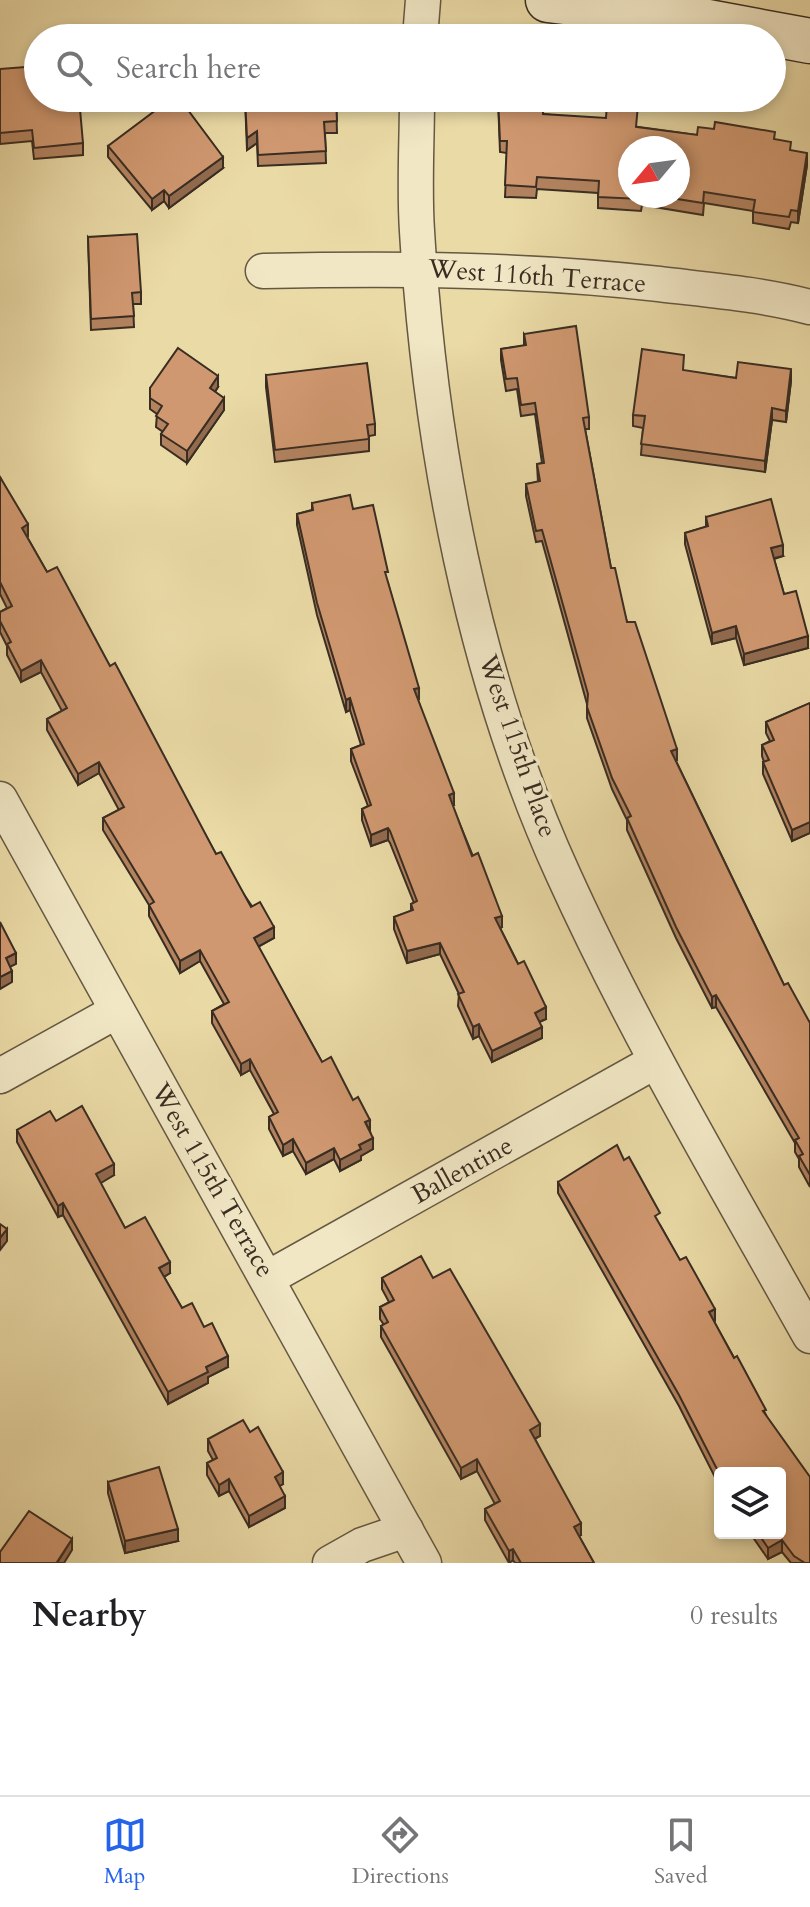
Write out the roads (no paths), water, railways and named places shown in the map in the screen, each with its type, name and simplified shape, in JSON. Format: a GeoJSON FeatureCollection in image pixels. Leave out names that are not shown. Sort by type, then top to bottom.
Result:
{"type":"FeatureCollection","features":[{"type":"Feature","properties":{"kind":"street"},"geometry":{"type":"LineString","coordinates":[[421,24],[423,0]]}},
{"type":"Feature","properties":{"kind":"street"},"geometry":{"type":"LineString","coordinates":[[548,0],[719,24]]}},
{"type":"Feature","properties":{"kind":"street"},"geometry":{"type":"LineString","coordinates":[[786,37],[810,41]]}},
{"type":"Feature","properties":{"kind":"street","name":"West 115th Place"},"geometry":{"type":"LineString","coordinates":[[417,112],[416,229],[431,385],[448,493],[478,627],[503,711],[562,872],[656,1061],[810,1336]]}},
{"type":"Feature","properties":{"kind":"street","name":"West 116th Terrace"},"geometry":{"type":"LineString","coordinates":[[263,271],[420,268],[573,274],[724,291],[810,307]]}},
{"type":"Feature","properties":{"kind":"street","name":"West 115th Terrace"},"geometry":{"type":"LineString","coordinates":[[0,799],[424,1563]]}},
{"type":"Feature","properties":{"kind":"street"},"geometry":{"type":"LineString","coordinates":[[0,1076],[117,1011]]}},
{"type":"Feature","properties":{"kind":"street","name":"Ballentine"},"geometry":{"type":"LineString","coordinates":[[268,1278],[656,1061]]}},
{"type":"Feature","properties":{"kind":"street"},"geometry":{"type":"LineString","coordinates":[[330,1563],[362,1545],[406,1530]]}}]}
